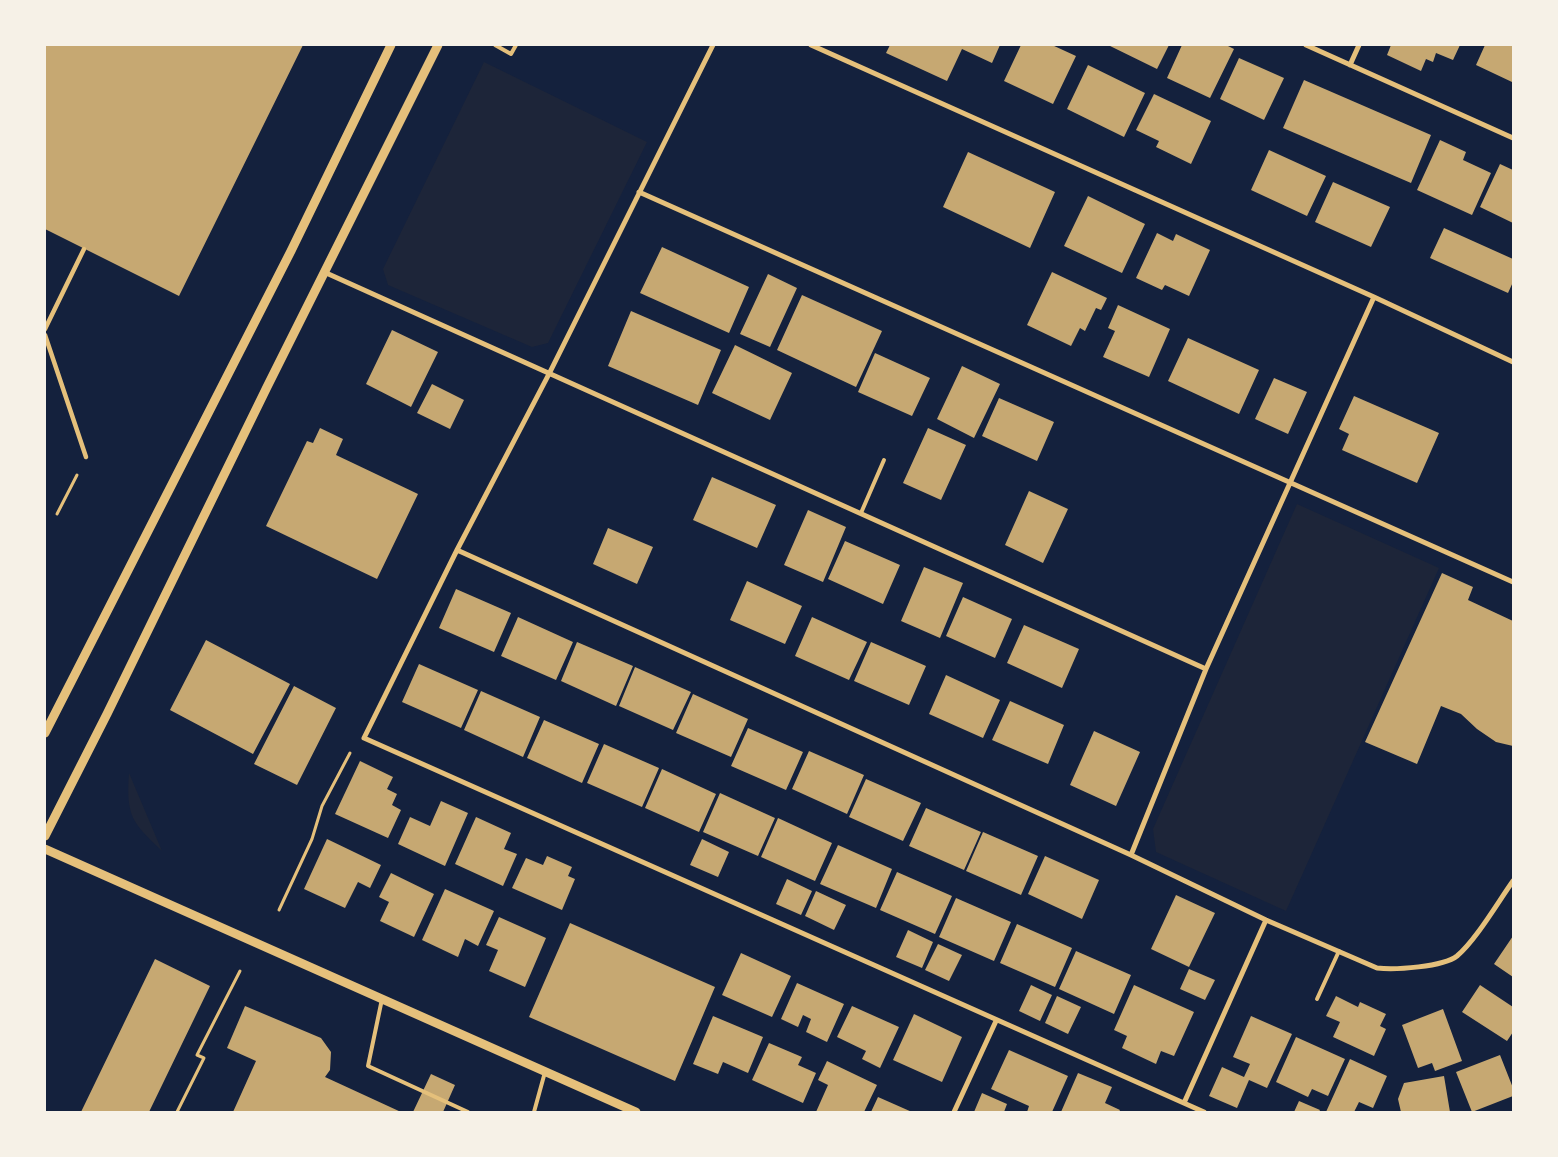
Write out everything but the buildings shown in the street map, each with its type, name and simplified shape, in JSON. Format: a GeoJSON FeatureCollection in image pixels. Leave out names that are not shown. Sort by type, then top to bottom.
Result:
{"type":"FeatureCollection","features":[{"type":"Feature","properties":{"kind":"street"},"geometry":{"type":"LineString","coordinates":[[45,733],[291,250],[391,45]]}},
{"type":"Feature","properties":{"kind":"street"},"geometry":{"type":"LineString","coordinates":[[45,836],[438,45]]}},
{"type":"Feature","properties":{"kind":"street"},"geometry":{"type":"LineString","coordinates":[[713,45],[550,372],[457,550],[364,738],[1204,1112]]}},
{"type":"Feature","properties":{"kind":"street"},"geometry":{"type":"LineString","coordinates":[[811,45],[1512,362],[1513,354]]}},
{"type":"Feature","properties":{"kind":"street"},"geometry":{"type":"LineString","coordinates":[[1306,45],[1513,138]]}},
{"type":"Feature","properties":{"kind":"street"},"geometry":{"type":"LineString","coordinates":[[1350,65],[1359,45]]}},
{"type":"Feature","properties":{"kind":"street"},"geometry":{"type":"LineString","coordinates":[[639,192],[1513,582]]}},
{"type":"Feature","properties":{"kind":"street"},"geometry":{"type":"LineString","coordinates":[[45,328],[84,249]]}},
{"type":"Feature","properties":{"kind":"street"},"geometry":{"type":"LineString","coordinates":[[324,272],[550,372],[1206,669]]}},
{"type":"Feature","properties":{"kind":"street"},"geometry":{"type":"LineString","coordinates":[[1131,855],[1206,669],[1374,298]]}},
{"type":"Feature","properties":{"kind":"street"},"geometry":{"type":"LineString","coordinates":[[45,335],[86,457]]}},
{"type":"Feature","properties":{"kind":"street"},"geometry":{"type":"LineString","coordinates":[[457,550],[1131,855],[1266,920],[1377,968],[1392,969],[1444,963],[1456,957],[1468,945],[1513,881]]}},
{"type":"Feature","properties":{"kind":"street"},"geometry":{"type":"LineString","coordinates":[[45,849],[636,1112]]}},
{"type":"Feature","properties":{"kind":"street"},"geometry":{"type":"LineString","coordinates":[[1184,1103],[1266,920]]}},
{"type":"Feature","properties":{"kind":"street"},"geometry":{"type":"LineString","coordinates":[[954,1112],[996,1021]]}},
{"type":"Feature","properties":{"kind":"lane"},"geometry":{"type":"LineString","coordinates":[[495,45],[512,54],[516,45]]}},
{"type":"Feature","properties":{"kind":"lane"},"geometry":{"type":"LineString","coordinates":[[861,513],[884,460]]}},
{"type":"Feature","properties":{"kind":"lane"},"geometry":{"type":"LineString","coordinates":[[1317,999],[1339,951]]}},
{"type":"Feature","properties":{"kind":"lane"},"geometry":{"type":"LineString","coordinates":[[382,999],[368,1066],[468,1112]]}},
{"type":"Feature","properties":{"kind":"lane"},"geometry":{"type":"LineString","coordinates":[[534,1112],[545,1072]]}},
{"type":"Feature","properties":{"kind":"path"},"geometry":{"type":"LineString","coordinates":[[57,514],[86,457]]}},
{"type":"Feature","properties":{"kind":"path"},"geometry":{"type":"LineString","coordinates":[[278,910],[312,839],[322,806],[352,748],[364,738]]}},
{"type":"Feature","properties":{"kind":"path"},"geometry":{"type":"LineString","coordinates":[[177,1112],[204,1058],[197,1055],[240,971]]}},
{"type":"Feature","properties":{"kind":"shaded area"},"geometry":{"type":"Polygon","coordinates":[[[484,62],[647,142],[548,343],[532,347],[388,285],[383,269],[484,62]]]}},
{"type":"Feature","properties":{"kind":"shaded area"},"geometry":{"type":"Polygon","coordinates":[[[1297,504],[1439,568],[1286,911],[1156,852],[1153,829],[1297,504]]]}},
{"type":"Feature","properties":{"kind":"shaded area"},"geometry":{"type":"Polygon","coordinates":[[[129,773],[162,851],[144,833],[133,818],[129,800],[129,773]]]}}]}
